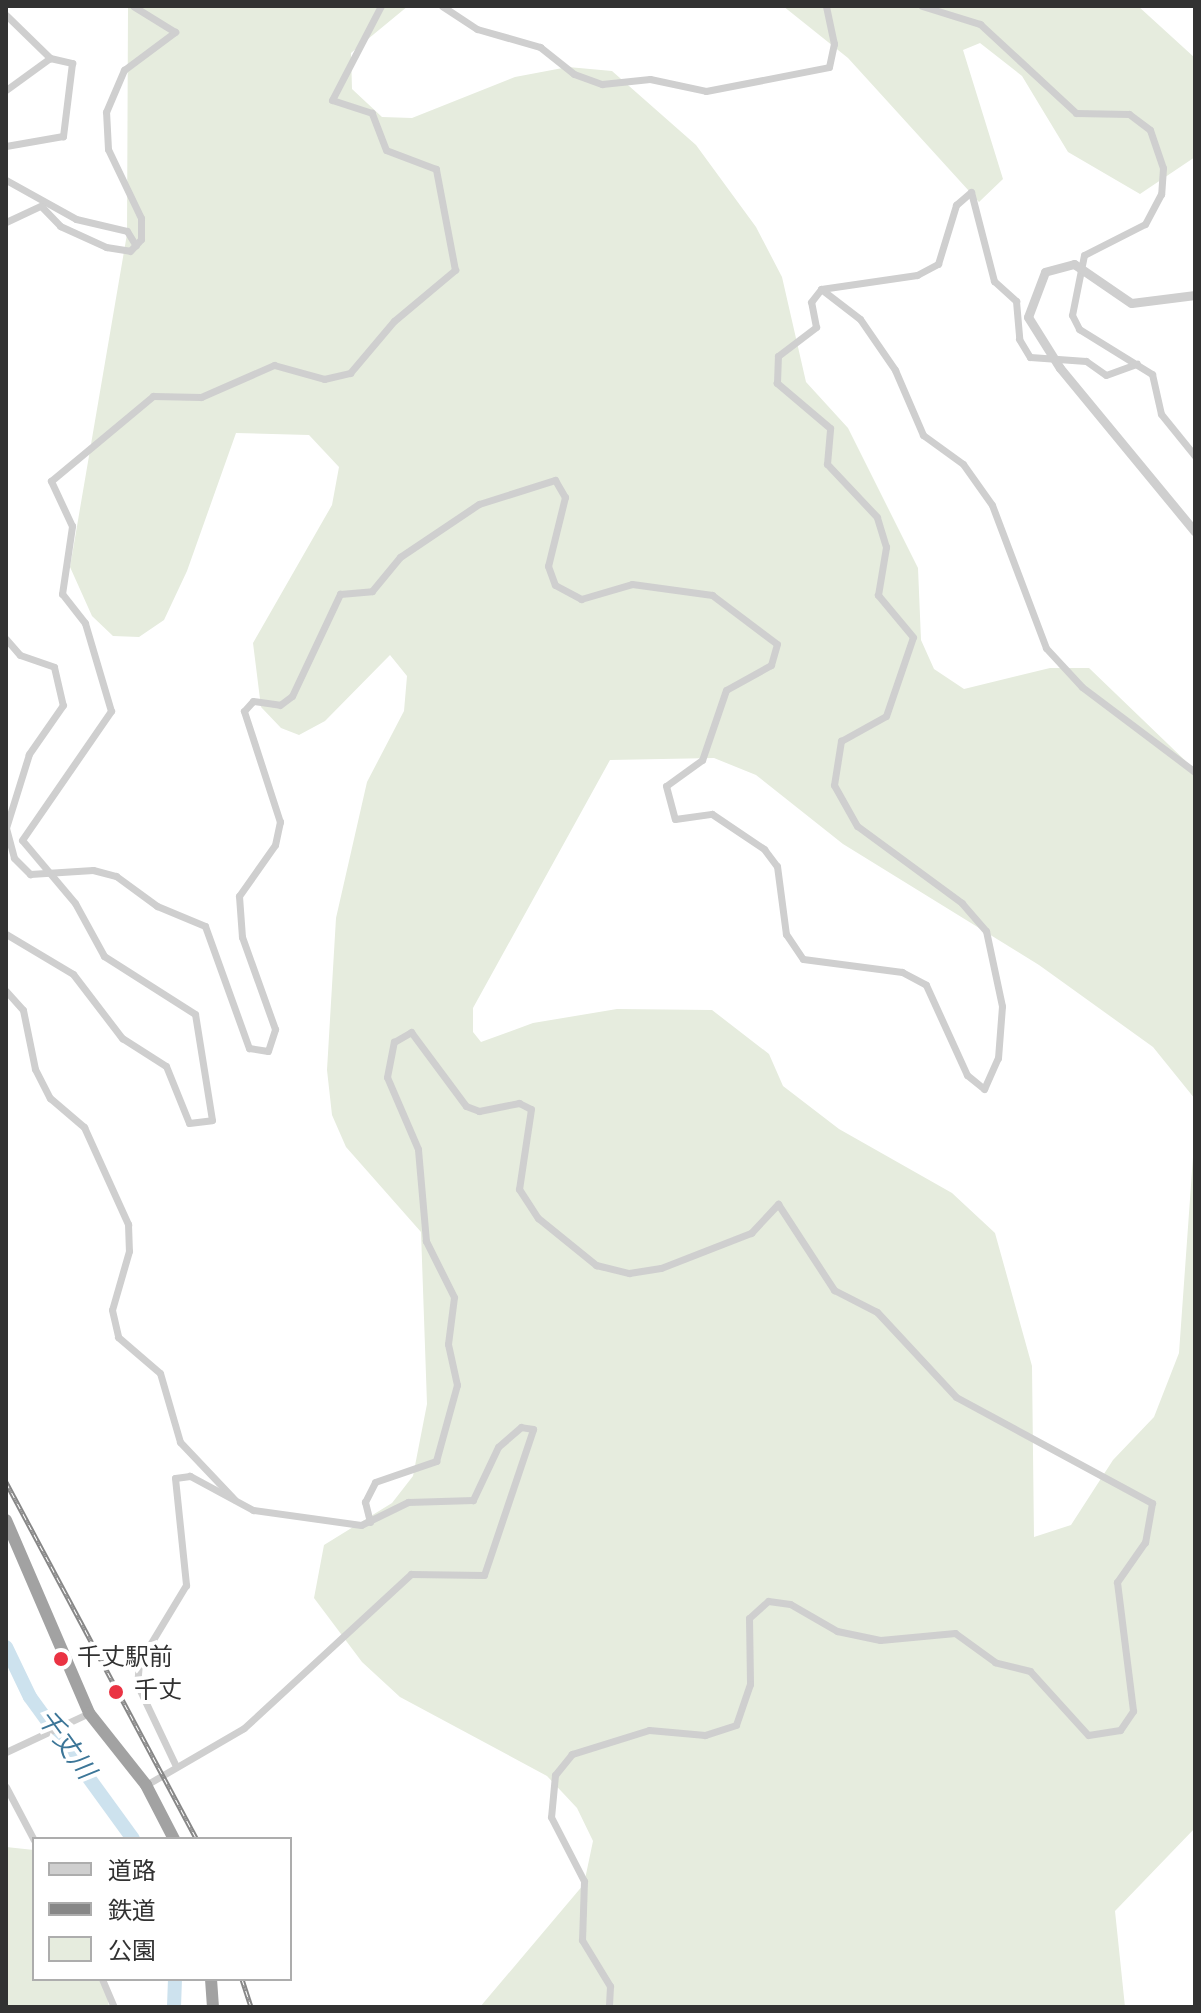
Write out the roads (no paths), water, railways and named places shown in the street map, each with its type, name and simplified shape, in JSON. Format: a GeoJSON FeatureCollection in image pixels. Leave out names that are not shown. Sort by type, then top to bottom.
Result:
{"type":"FeatureCollection","features":[{"type":"Feature","properties":{"kind":"highway"},"geometry":{"type":"LineString","coordinates":[[6,1520],[89,1713],[146,1785],[173,1837]]}},
{"type":"Feature","properties":{"kind":"highway"},"geometry":{"type":"LineString","coordinates":[[211,1981],[213,2007]]}},
{"type":"Feature","properties":{"kind":"street"},"geometry":{"type":"LineString","coordinates":[[6,222],[41,206],[60,226],[106,247],[123,253],[136,246],[144,227],[108,149],[106,112],[124,70],[175,32],[133,6]]}},
{"type":"Feature","properties":{"kind":"street"},"geometry":{"type":"LineString","coordinates":[[6,934],[73,974],[122,1038],[166,1066],[189,1123],[212,1120],[195,1014],[104,956],[50,872],[22,840],[22,830],[111,711],[85,623],[62,594],[72,526],[52,493],[53,474],[153,396],[201,397],[274,365],[324,379],[350,373],[458,263],[432,163],[386,150],[372,113],[332,100],[381,6]]}},
{"type":"Feature","properties":{"kind":"street"},"geometry":{"type":"LineString","coordinates":[[442,6],[477,29],[540,47],[574,74],[602,84],[650,79],[706,91],[829,67],[834,44],[826,6]]}},
{"type":"Feature","properties":{"kind":"street"},"geometry":{"type":"LineString","coordinates":[[922,6],[980,24],[1076,113],[1129,114],[1150,130],[1163,168],[1152,213],[1126,237],[1092,248],[1078,266],[1074,321],[1152,374],[1161,414],[1195,456]]}},
{"type":"Feature","properties":{"kind":"street"},"geometry":{"type":"LineString","coordinates":[[6,15],[21,25],[50,58],[72,63],[68,130],[56,140],[6,146]]}},
{"type":"Feature","properties":{"kind":"street"},"geometry":{"type":"LineString","coordinates":[[6,90],[50,58]]}},
{"type":"Feature","properties":{"kind":"street"},"geometry":{"type":"LineString","coordinates":[[6,180],[76,219],[127,231],[136,246]]}},
{"type":"Feature","properties":{"kind":"street"},"geometry":{"type":"LineString","coordinates":[[6,639],[60,675],[62,713],[29,754],[6,828],[24,872],[116,876],[157,906],[205,926],[249,1048],[268,1051],[275,1029],[242,937],[239,896],[275,845],[279,811],[242,724],[244,711],[253,701],[280,705],[292,696],[340,594],[372,591],[400,557],[479,504],[555,480],[565,497],[550,551],[555,585],[581,599],[632,584],[712,595],[777,644],[771,665],[726,690],[702,760],[666,786],[675,819],[712,814],[764,849],[777,866],[786,934],[803,959],[902,972],[926,985],[967,1075],[984,1089],[998,1058],[1002,1006],[986,931],[962,903],[857,826],[834,785],[841,741],[886,716],[913,637],[880,600],[884,534],[827,464],[830,428],[777,383],[781,350],[816,327],[811,302],[821,289],[929,270],[943,256],[956,205],[971,192],[994,281],[1018,307],[1019,339],[1030,357],[1086,361],[1106,375],[1137,364]]}},
{"type":"Feature","properties":{"kind":"street"},"geometry":{"type":"LineString","coordinates":[[1195,295],[1131,303],[1078,266],[1045,272],[1036,283],[1028,317],[1054,360],[1195,532]]}},
{"type":"Feature","properties":{"kind":"street"},"geometry":{"type":"LineString","coordinates":[[821,289],[860,319],[895,370],[923,435],[963,464],[992,505],[1046,648],[1082,687],[1195,772]]}},
{"type":"Feature","properties":{"kind":"street"},"geometry":{"type":"LineString","coordinates":[[6,991],[23,1010],[35,1069],[50,1098],[84,1127],[128,1224],[129,1251],[112,1310],[118,1337],[160,1373],[180,1442],[235,1501]]}},
{"type":"Feature","properties":{"kind":"street"},"geometry":{"type":"LineString","coordinates":[[370,1522],[365,1502],[375,1482],[436,1461],[457,1385],[448,1344],[454,1297],[426,1241],[418,1149],[389,1093],[390,1055],[401,1032],[420,1041],[466,1106],[479,1111],[519,1103],[531,1109],[519,1189],[538,1218],[596,1265],[629,1273],[661,1268],[751,1233],[778,1204],[834,1290],[877,1312],[956,1397],[1152,1503],[1145,1542],[1117,1582],[1133,1711],[1120,1730],[1088,1735],[1030,1671],[995,1662],[955,1633],[880,1640],[837,1631],[790,1604],[768,1601],[749,1618],[750,1684],[736,1725],[705,1735],[649,1730],[572,1754],[555,1775],[551,1817],[584,1881],[582,1940],[610,1986],[609,2007]]}},
{"type":"Feature","properties":{"kind":"street"},"geometry":{"type":"LineString","coordinates":[[146,1785],[175,1764],[244,1728],[411,1574],[484,1575],[533,1429],[521,1427],[498,1447],[473,1500],[408,1502],[370,1522],[308,1522],[235,1501],[190,1476],[175,1478],[186,1585],[139,1663],[137,1684],[175,1764]]}},
{"type":"Feature","properties":{"kind":"street"},"geometry":{"type":"LineString","coordinates":[[6,1752],[89,1713]]}},
{"type":"Feature","properties":{"kind":"street"},"geometry":{"type":"LineString","coordinates":[[6,1787],[32,1837]]}},
{"type":"Feature","properties":{"kind":"street"},"geometry":{"type":"LineString","coordinates":[[103,1981],[114,2007]]}},
{"type":"Feature","properties":{"kind":"waterway","name":"千丈川"},"geometry":{"type":"LineString","coordinates":[[6,1647],[30,1697],[132,1837]]}},
{"type":"Feature","properties":{"kind":"waterway","name":"千丈川"},"geometry":{"type":"LineString","coordinates":[[174,2007],[175,1981]]}},
{"type":"Feature","properties":{"kind":"railway"},"geometry":{"type":"LineString","coordinates":[[6,1482],[196,1837]]}},
{"type":"Feature","properties":{"kind":"railway"},"geometry":{"type":"LineString","coordinates":[[243,1981],[251,2007]]}},
{"type":"Feature","properties":{"kind":"place","name":"千丈駅前"},"geometry":{"type":"Point","coordinates":[61,1659]}},
{"type":"Feature","properties":{"kind":"place","name":"千丈"},"geometry":{"type":"Point","coordinates":[116,1692]}}]}
